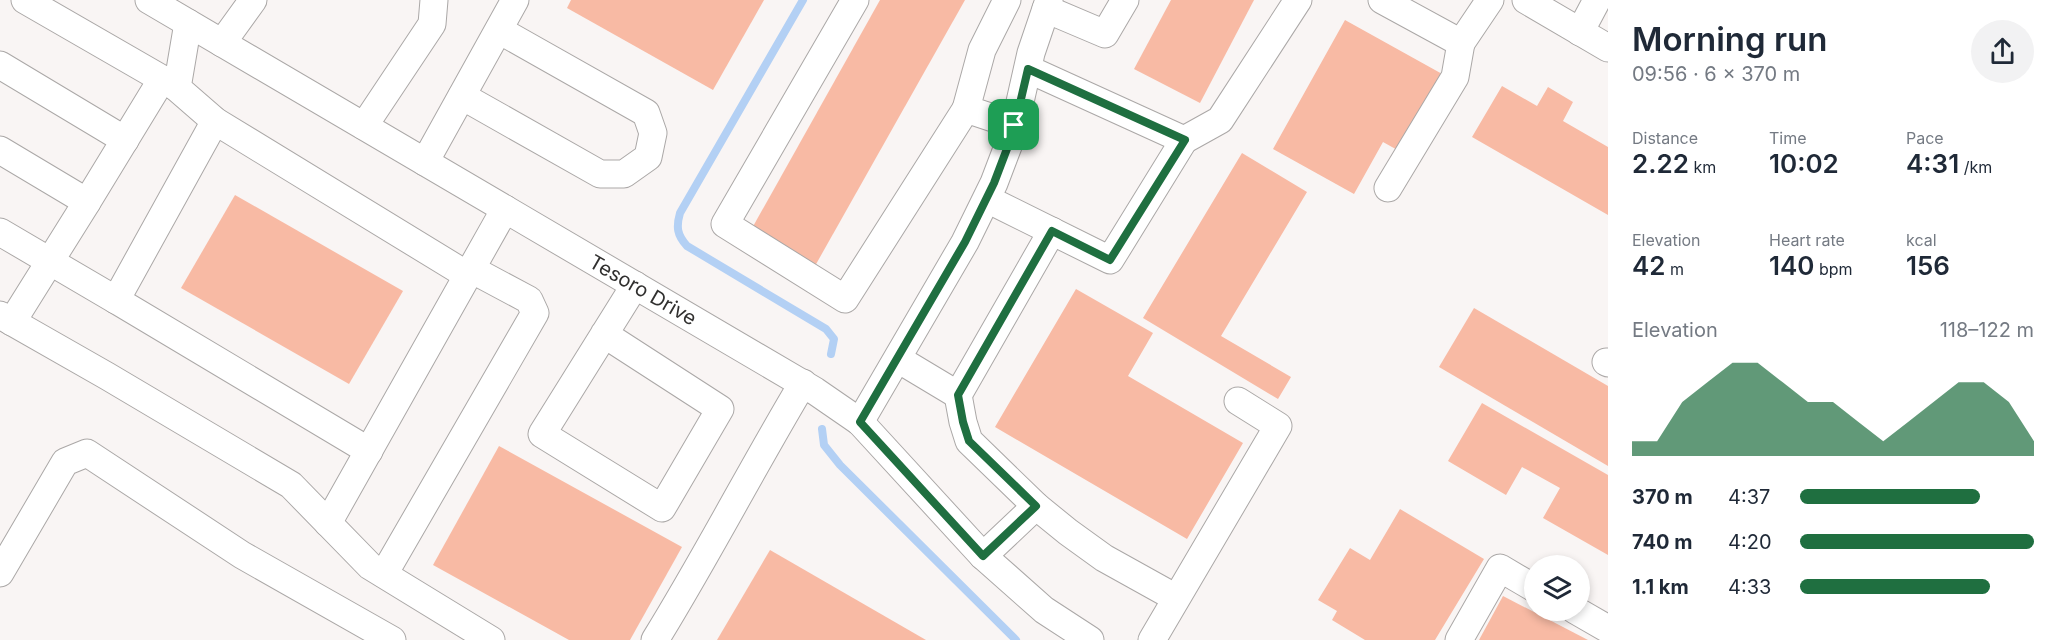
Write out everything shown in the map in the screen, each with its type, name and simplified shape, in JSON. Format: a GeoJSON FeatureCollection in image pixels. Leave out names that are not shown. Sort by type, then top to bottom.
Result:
{"type":"FeatureCollection","features":[{"type":"Feature","properties":{"kind":"street"},"geometry":{"type":"LineString","coordinates":[[25,0],[170,84],[215,121],[469,272],[529,300],[534,313],[384,574]]}},
{"type":"Feature","properties":{"kind":"street","name":"Tesoro Drive"},"geometry":{"type":"LineString","coordinates":[[149,0],[803,383],[860,422],[983,556],[1044,610],[1090,640]]}},
{"type":"Feature","properties":{"kind":"street"},"geometry":{"type":"LineString","coordinates":[[222,43],[253,0]]}},
{"type":"Feature","properties":{"kind":"street"},"geometry":{"type":"LineString","coordinates":[[364,126],[432,24],[434,0]]}},
{"type":"Feature","properties":{"kind":"street"},"geometry":{"type":"LineString","coordinates":[[425,162],[515,0]]}},
{"type":"Feature","properties":{"kind":"street"},"geometry":{"type":"LineString","coordinates":[[855,0],[725,224],[845,299],[966,109],[982,50],[1007,0]]}},
{"type":"Feature","properties":{"kind":"street"},"geometry":{"type":"LineString","coordinates":[[860,422],[965,242],[987,199],[1014,125],[1048,4],[1105,34],[1125,0]]}},
{"type":"Feature","properties":{"kind":"street"},"geometry":{"type":"LineString","coordinates":[[987,199],[1110,260],[1185,140],[1220,120],[1298,0]]}},
{"type":"Feature","properties":{"kind":"street"},"geometry":{"type":"LineString","coordinates":[[1382,0],[1461,43]]}},
{"type":"Feature","properties":{"kind":"street"},"geometry":{"type":"LineString","coordinates":[[1388,188],[1455,77],[1461,43],[1490,0]]}},
{"type":"Feature","properties":{"kind":"street"},"geometry":{"type":"LineString","coordinates":[[1580,32],[1598,0]]}},
{"type":"Feature","properties":{"kind":"street"},"geometry":{"type":"LineString","coordinates":[[1532,2],[1608,48]]}},
{"type":"Feature","properties":{"kind":"street"},"geometry":{"type":"LineString","coordinates":[[188,23],[170,84],[125,140],[50,261],[6,319],[291,484],[370,566],[491,640]]}},
{"type":"Feature","properties":{"kind":"street"},"geometry":{"type":"LineString","coordinates":[[462,96],[600,174],[624,174],[648,157],[652,133],[646,113],[499,30]]}},
{"type":"Feature","properties":{"kind":"street"},"geometry":{"type":"LineString","coordinates":[[0,65],[125,140]]}},
{"type":"Feature","properties":{"kind":"street"},"geometry":{"type":"LineString","coordinates":[[1028,69],[1185,140]]}},
{"type":"Feature","properties":{"kind":"street"},"geometry":{"type":"LineString","coordinates":[[966,109],[1014,125]]}},
{"type":"Feature","properties":{"kind":"street"},"geometry":{"type":"LineString","coordinates":[[116,300],[215,121]]}},
{"type":"Feature","properties":{"kind":"street"},"geometry":{"type":"LineString","coordinates":[[0,150],[87,202]]}},
{"type":"Feature","properties":{"kind":"street"},"geometry":{"type":"LineString","coordinates":[[328,523],[505,209]]}},
{"type":"Feature","properties":{"kind":"street"},"geometry":{"type":"LineString","coordinates":[[1052,231],[958,395],[969,441],[1036,506],[1068,532],[1104,558],[1176,598]]}},
{"type":"Feature","properties":{"kind":"street"},"geometry":{"type":"LineString","coordinates":[[0,232],[369,451]]}},
{"type":"Feature","properties":{"kind":"street"},"geometry":{"type":"LineString","coordinates":[[604,334],[720,409],[662,508],[543,434],[604,334],[635,285]]}},
{"type":"Feature","properties":{"kind":"street"},"geometry":{"type":"LineString","coordinates":[[898,359],[958,395]]}},
{"type":"Feature","properties":{"kind":"street"},"geometry":{"type":"LineString","coordinates":[[655,640],[698,570],[803,383]]}},
{"type":"Feature","properties":{"kind":"street"},"geometry":{"type":"LineString","coordinates":[[1152,640],[1278,426],[1238,401]]}},
{"type":"Feature","properties":{"kind":"street"},"geometry":{"type":"LineString","coordinates":[[0,573],[64,462],[87,453],[242,555],[392,640]]}},
{"type":"Feature","properties":{"kind":"street"},"geometry":{"type":"LineString","coordinates":[[983,556],[1036,506]]}},
{"type":"Feature","properties":{"kind":"street"},"geometry":{"type":"LineString","coordinates":[[1459,640],[1500,568],[1524,582]]}},
{"type":"Feature","properties":{"kind":"street"},"geometry":{"type":"LineString","coordinates":[[1590,619],[1608,629]]}},
{"type":"Feature","properties":{"kind":"building"},"geometry":{"type":"Polygon","coordinates":[[[571,0],[764,0],[713,90],[567,8],[571,0]]]}},
{"type":"Feature","properties":{"kind":"building"},"geometry":{"type":"Polygon","coordinates":[[[880,0],[965,0],[815,266],[751,230],[880,0]]]}},
{"type":"Feature","properties":{"kind":"building"},"geometry":{"type":"Polygon","coordinates":[[[1171,0],[1254,0],[1200,103],[1134,69],[1171,0]]]}},
{"type":"Feature","properties":{"kind":"building"},"geometry":{"type":"Polygon","coordinates":[[[1345,20],[1444,75],[1401,152],[1383,142],[1354,194],[1273,149],[1345,20]]]}},
{"type":"Feature","properties":{"kind":"building"},"geometry":{"type":"Polygon","coordinates":[[[1502,86],[1537,106],[1548,87],[1573,102],[1563,121],[1608,147],[1608,215],[1472,137],[1502,86]]]}},
{"type":"Feature","properties":{"kind":"building"},"geometry":{"type":"Polygon","coordinates":[[[1242,153],[1307,192],[1221,336],[1291,377],[1278,399],[1143,318],[1242,153]]]}},
{"type":"Feature","properties":{"kind":"building"},"geometry":{"type":"Polygon","coordinates":[[[235,195],[403,291],[349,384],[181,288],[235,195]]]}},
{"type":"Feature","properties":{"kind":"building"},"geometry":{"type":"Polygon","coordinates":[[[1076,289],[1153,333],[1128,376],[1243,443],[1187,539],[995,427],[1076,289]]]}},
{"type":"Feature","properties":{"kind":"building"},"geometry":{"type":"Polygon","coordinates":[[[1474,308],[1608,386],[1608,466],[1439,367],[1474,308]]]}},
{"type":"Feature","properties":{"kind":"building"},"geometry":{"type":"Polygon","coordinates":[[[1482,403],[1608,475],[1608,555],[1543,518],[1560,488],[1522,467],[1506,495],[1448,461],[1482,403]]]}},
{"type":"Feature","properties":{"kind":"building"},"geometry":{"type":"Polygon","coordinates":[[[499,446],[682,547],[630,640],[569,640],[433,565],[499,446]]]}},
{"type":"Feature","properties":{"kind":"building"},"geometry":{"type":"Polygon","coordinates":[[[1400,509],[1484,559],[1435,640],[1365,640],[1332,620],[1337,611],[1318,600],[1350,548],[1370,560],[1400,509]]]}},
{"type":"Feature","properties":{"kind":"building"},"geometry":{"type":"Polygon","coordinates":[[[770,550],[926,640],[717,640],[770,550]]]}},
{"type":"Feature","properties":{"kind":"building"},"geometry":{"type":"Polygon","coordinates":[[[1503,596],[1524,607],[1524,621],[1551,621],[1588,640],[1479,640],[1503,596]]]}},
{"type":"Feature","properties":{"kind":"waterway"},"geometry":{"type":"LineString","coordinates":[[803,0],[680,213],[678,227],[679,234],[687,246],[826,329],[834,339],[831,354]]}},
{"type":"Feature","properties":{"kind":"waterway"},"geometry":{"type":"LineString","coordinates":[[822,429],[824,445],[840,465],[1016,640]]}},
{"type":"Feature","properties":{"kind":"route"},"geometry":{"type":"LineString","coordinates":[[1028,69],[1185,140],[1110,260],[1052,231],[958,395],[969,441],[1036,506],[983,556],[860,422],[965,242],[994,183],[1014,125],[1028,69]]}}]}
